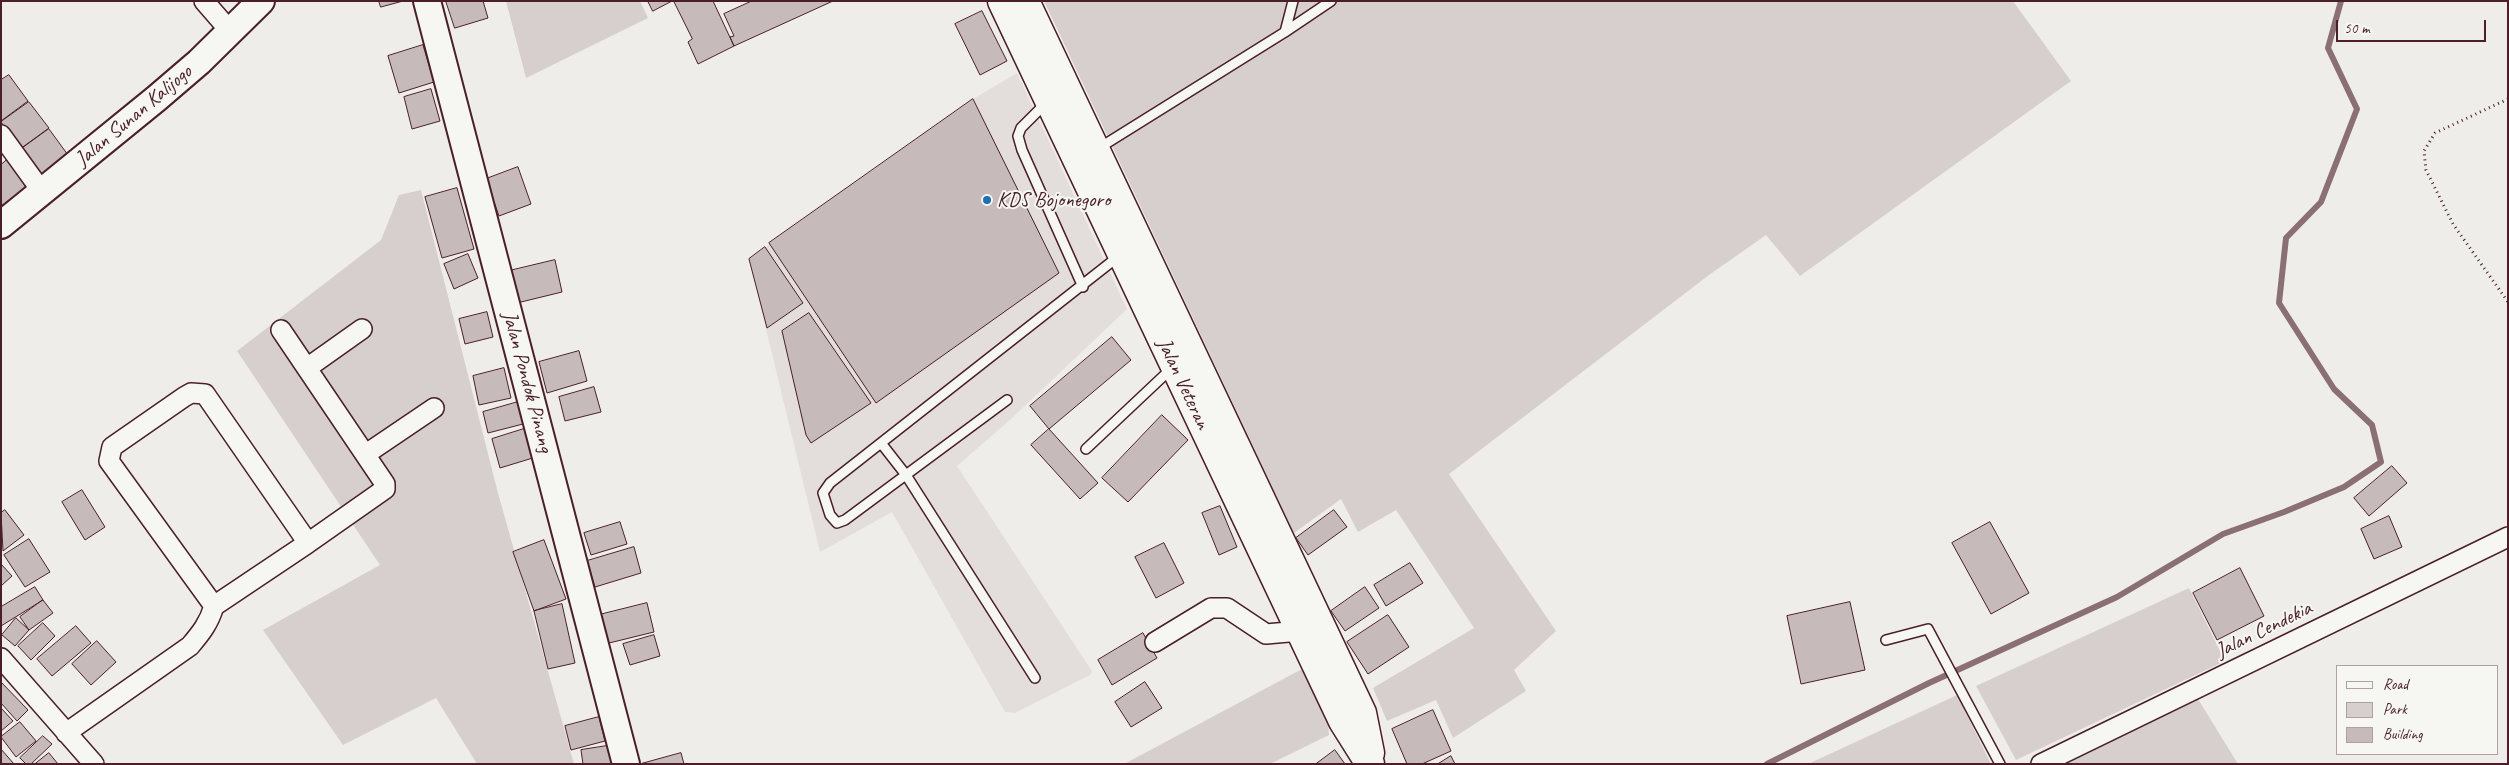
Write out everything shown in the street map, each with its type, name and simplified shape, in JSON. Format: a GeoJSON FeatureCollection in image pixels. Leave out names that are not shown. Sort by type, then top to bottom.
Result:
{"type":"FeatureCollection","features":[{"type":"Feature","properties":{"kind":"main road","name":"Jalan Veteran"},"geometry":{"type":"LineString","coordinates":[[1002,1],[1049,100],[1086,155],[1362,713],[1371,764]]}},
{"type":"Feature","properties":{"kind":"main road","name":"Jalan Veteran"},"geometry":{"type":"LineString","coordinates":[[1025,1],[1086,155],[1121,254],[1343,721],[1371,764]]}},
{"type":"Feature","properties":{"kind":"street"},"geometry":{"type":"LineString","coordinates":[[204,1],[230,31]]}},
{"type":"Feature","properties":{"kind":"street","name":"Jalan Sunan Kalijogo"},"geometry":{"type":"LineString","coordinates":[[1,225],[43,193],[199,62],[261,1]]}},
{"type":"Feature","properties":{"kind":"street","name":"Jalan Pondok Pinang"},"geometry":{"type":"LineString","coordinates":[[427,1],[626,764]]}},
{"type":"Feature","properties":{"kind":"street"},"geometry":{"type":"LineString","coordinates":[[1,135],[43,193]]}},
{"type":"Feature","properties":{"kind":"street"},"geometry":{"type":"LineString","coordinates":[[307,368],[362,329]]}},
{"type":"Feature","properties":{"kind":"street"},"geometry":{"type":"LineString","coordinates":[[66,733],[190,646],[203,631],[214,606],[308,543],[385,488],[384,480],[281,330]]}},
{"type":"Feature","properties":{"kind":"street"},"geometry":{"type":"LineString","coordinates":[[214,606],[109,461],[112,447],[184,397],[191,393],[205,394],[308,543]]}},
{"type":"Feature","properties":{"kind":"street"},"geometry":{"type":"LineString","coordinates":[[366,454],[434,408]]}},
{"type":"Feature","properties":{"kind":"street","name":"Jalan Cendekia"},"geometry":{"type":"LineString","coordinates":[[2041,764],[2508,537]]}},
{"type":"Feature","properties":{"kind":"street"},"geometry":{"type":"LineString","coordinates":[[1154,642],[1211,608],[1227,608],[1266,634],[1300,631]]}},
{"type":"Feature","properties":{"kind":"street"},"geometry":{"type":"LineString","coordinates":[[1,658],[94,764]]}},
{"type":"Feature","properties":{"kind":"lane"},"geometry":{"type":"LineString","coordinates":[[1285,32],[1292,1]]}},
{"type":"Feature","properties":{"kind":"lane"},"geometry":{"type":"LineString","coordinates":[[1086,155],[1285,32],[1331,1]]}},
{"type":"Feature","properties":{"kind":"lane"},"geometry":{"type":"LineString","coordinates":[[1049,100],[1021,128],[1018,136],[1022,150],[1083,287]]}},
{"type":"Feature","properties":{"kind":"lane"},"geometry":{"type":"LineString","coordinates":[[1007,400],[845,520],[837,523],[830,515],[823,493],[830,483],[1083,287],[1121,254]]}},
{"type":"Feature","properties":{"kind":"lane"},"geometry":{"type":"LineString","coordinates":[[1086,448],[1174,366]]}},
{"type":"Feature","properties":{"kind":"lane"},"geometry":{"type":"LineString","coordinates":[[881,443],[906,475],[1035,678]]}},
{"type":"Feature","properties":{"kind":"lane"},"geometry":{"type":"LineString","coordinates":[[1886,640],[1928,629],[1962,689],[2000,764]]}},
{"type":"Feature","properties":{"kind":"path"},"geometry":{"type":"LineString","coordinates":[[2508,99],[2435,133],[2424,151],[2426,170],[2453,224],[2508,302]]}},
{"type":"Feature","properties":{"kind":"shaded area"},"geometry":{"type":"Polygon","coordinates":[[[1017,73],[1127,309],[1011,419],[957,466],[1092,671],[1090,675],[1015,713],[1005,712],[892,512],[820,552],[749,259],[973,99],[1017,73]]]}},
{"type":"Feature","properties":{"kind":"green space"},"geometry":{"type":"Polygon","coordinates":[[[506,1],[640,1],[648,18],[526,78],[506,1]]]}},
{"type":"Feature","properties":{"kind":"green space"},"geometry":{"type":"Polygon","coordinates":[[[1044,1],[2013,1],[2071,81],[1800,276],[1766,235],[1709,275],[1449,474],[1556,631],[1514,670],[1526,691],[1453,738],[1436,700],[1387,721],[1373,688],[1474,628],[1396,510],[1358,532],[1341,499],[1294,533],[1044,1]]]}},
{"type":"Feature","properties":{"kind":"green space"},"geometry":{"type":"Polygon","coordinates":[[[421,190],[498,493],[574,764],[477,764],[436,698],[343,745],[263,630],[380,565],[237,351],[381,240],[399,195],[421,190]]]}},
{"type":"Feature","properties":{"kind":"green space"},"geometry":{"type":"Polygon","coordinates":[[[2189,588],[2225,661],[2016,760],[1976,686],[2189,588]]]}},
{"type":"Feature","properties":{"kind":"green space"},"geometry":{"type":"Polygon","coordinates":[[[1302,669],[1328,722],[1329,735],[1270,764],[1126,763],[1302,669]]]}},
{"type":"Feature","properties":{"kind":"green space"},"geometry":{"type":"Polygon","coordinates":[[[1957,695],[1991,764],[1808,764],[1957,695]]]}},
{"type":"Feature","properties":{"kind":"green space"},"geometry":{"type":"Polygon","coordinates":[[[2198,699],[2238,764],[2063,764],[2198,699]]]}},
{"type":"Feature","properties":{"kind":"building"},"geometry":{"type":"Polygon","coordinates":[[[379,1],[403,1],[381,7],[379,1]]]}},
{"type":"Feature","properties":{"kind":"building"},"geometry":{"type":"Polygon","coordinates":[[[446,1],[483,1],[488,18],[455,28],[446,1]]]}},
{"type":"Feature","properties":{"kind":"building"},"geometry":{"type":"Polygon","coordinates":[[[648,1],[672,1],[653,11],[648,1]]]}},
{"type":"Feature","properties":{"kind":"building"},"geometry":{"type":"Polygon","coordinates":[[[674,1],[713,1],[734,46],[698,64],[688,42],[692,39],[674,1]]]}},
{"type":"Feature","properties":{"kind":"building"},"geometry":{"type":"Polygon","coordinates":[[[752,1],[833,1],[734,46],[730,37],[734,36],[724,14],[752,1]]]}},
{"type":"Feature","properties":{"kind":"building"},"geometry":{"type":"Polygon","coordinates":[[[982,11],[1007,61],[980,75],[955,24],[982,11]]]}},
{"type":"Feature","properties":{"kind":"building"},"geometry":{"type":"Polygon","coordinates":[[[423,45],[434,82],[399,93],[388,56],[423,45]]]}},
{"type":"Feature","properties":{"kind":"building"},"geometry":{"type":"Polygon","coordinates":[[[9,75],[28,101],[1,121],[1,80],[9,75]]]}},
{"type":"Feature","properties":{"kind":"building"},"geometry":{"type":"Polygon","coordinates":[[[431,89],[440,121],[412,129],[404,97],[431,89]]]}},
{"type":"Feature","properties":{"kind":"building"},"geometry":{"type":"Polygon","coordinates":[[[973,99],[1059,273],[876,403],[769,243],[973,99]]]}},
{"type":"Feature","properties":{"kind":"building"},"geometry":{"type":"Polygon","coordinates":[[[29,102],[49,128],[20,149],[1,122],[29,102]]]}},
{"type":"Feature","properties":{"kind":"building"},"geometry":{"type":"Polygon","coordinates":[[[49,129],[68,155],[40,176],[20,150],[49,129]]]}},
{"type":"Feature","properties":{"kind":"building"},"geometry":{"type":"Polygon","coordinates":[[[8,159],[28,186],[1,206],[1,165],[8,159]]]}},
{"type":"Feature","properties":{"kind":"building"},"geometry":{"type":"Polygon","coordinates":[[[518,167],[531,204],[499,216],[486,179],[518,167]]]}},
{"type":"Feature","properties":{"kind":"building"},"geometry":{"type":"Polygon","coordinates":[[[457,188],[474,249],[442,258],[425,197],[457,188]]]}},
{"type":"Feature","properties":{"kind":"building"},"geometry":{"type":"Polygon","coordinates":[[[765,247],[803,303],[767,328],[749,259],[765,247]]]}},
{"type":"Feature","properties":{"kind":"building"},"geometry":{"type":"Polygon","coordinates":[[[468,254],[478,278],[454,289],[444,264],[468,254]]]}},
{"type":"Feature","properties":{"kind":"building"},"geometry":{"type":"Polygon","coordinates":[[[555,260],[562,292],[517,303],[509,271],[555,260]]]}},
{"type":"Feature","properties":{"kind":"building"},"geometry":{"type":"Polygon","coordinates":[[[487,312],[493,337],[465,344],[459,319],[487,312]]]}},
{"type":"Feature","properties":{"kind":"building"},"geometry":{"type":"Polygon","coordinates":[[[809,313],[871,403],[811,443],[806,435],[782,331],[809,313]]]}},
{"type":"Feature","properties":{"kind":"building"},"geometry":{"type":"Polygon","coordinates":[[[1112,337],[1131,360],[1049,429],[1030,406],[1112,337]]]}},
{"type":"Feature","properties":{"kind":"building"},"geometry":{"type":"Polygon","coordinates":[[[579,351],[587,381],[547,393],[539,362],[579,351]]]}},
{"type":"Feature","properties":{"kind":"building"},"geometry":{"type":"Polygon","coordinates":[[[504,368],[511,398],[479,405],[473,376],[504,368]]]}},
{"type":"Feature","properties":{"kind":"building"},"geometry":{"type":"Polygon","coordinates":[[[594,387],[601,412],[565,421],[559,397],[594,387]]]}},
{"type":"Feature","properties":{"kind":"building"},"geometry":{"type":"Polygon","coordinates":[[[518,402],[523,424],[488,433],[483,412],[518,402]]]}},
{"type":"Feature","properties":{"kind":"building"},"geometry":{"type":"Polygon","coordinates":[[[1162,415],[1188,440],[1128,502],[1102,478],[1162,415]]]}},
{"type":"Feature","properties":{"kind":"building"},"geometry":{"type":"Polygon","coordinates":[[[527,428],[536,457],[500,468],[492,439],[527,428]]]}},
{"type":"Feature","properties":{"kind":"building"},"geometry":{"type":"Polygon","coordinates":[[[1049,429],[1098,483],[1080,499],[1031,445],[1049,429]]]}},
{"type":"Feature","properties":{"kind":"building"},"geometry":{"type":"Polygon","coordinates":[[[2392,466],[2407,483],[2369,516],[2354,498],[2392,466]]]}},
{"type":"Feature","properties":{"kind":"building"},"geometry":{"type":"Polygon","coordinates":[[[82,490],[105,527],[85,540],[62,502],[82,490]]]}},
{"type":"Feature","properties":{"kind":"building"},"geometry":{"type":"Polygon","coordinates":[[[1220,506],[1237,547],[1219,555],[1202,513],[1220,506]]]}},
{"type":"Feature","properties":{"kind":"building"},"geometry":{"type":"Polygon","coordinates":[[[5,510],[24,535],[3,551],[1,513],[5,510]]]}},
{"type":"Feature","properties":{"kind":"building"},"geometry":{"type":"Polygon","coordinates":[[[1334,510],[1347,527],[1308,555],[1296,538],[1334,510]]]}},
{"type":"Feature","properties":{"kind":"building"},"geometry":{"type":"Polygon","coordinates":[[[2389,516],[2402,547],[2374,559],[2361,529],[2389,516]]]}},
{"type":"Feature","properties":{"kind":"building"},"geometry":{"type":"Polygon","coordinates":[[[620,522],[627,544],[591,555],[584,533],[620,522]]]}},
{"type":"Feature","properties":{"kind":"building"},"geometry":{"type":"Polygon","coordinates":[[[1990,522],[2029,593],[1991,614],[1952,543],[1990,522]]]}},
{"type":"Feature","properties":{"kind":"building"},"geometry":{"type":"Polygon","coordinates":[[[29,539],[50,572],[25,587],[4,555],[29,539]]]}},
{"type":"Feature","properties":{"kind":"building"},"geometry":{"type":"Polygon","coordinates":[[[544,540],[566,599],[534,611],[513,552],[544,540]]]}},
{"type":"Feature","properties":{"kind":"building"},"geometry":{"type":"Polygon","coordinates":[[[1164,543],[1184,583],[1156,598],[1135,557],[1164,543]]]}},
{"type":"Feature","properties":{"kind":"building"},"geometry":{"type":"Polygon","coordinates":[[[634,547],[641,573],[595,587],[587,561],[634,547]]]}},
{"type":"Feature","properties":{"kind":"building"},"geometry":{"type":"Polygon","coordinates":[[[1410,563],[1423,583],[1386,606],[1374,585],[1410,563]]]}},
{"type":"Feature","properties":{"kind":"building"},"geometry":{"type":"Polygon","coordinates":[[[1,564],[12,576],[1,586],[1,564]]]}},
{"type":"Feature","properties":{"kind":"building"},"geometry":{"type":"Polygon","coordinates":[[[2240,568],[2264,616],[2217,640],[2193,593],[2240,568]]]}},
{"type":"Feature","properties":{"kind":"building"},"geometry":{"type":"Polygon","coordinates":[[[35,587],[43,600],[1,626],[1,607],[35,587]]]}},
{"type":"Feature","properties":{"kind":"building"},"geometry":{"type":"Polygon","coordinates":[[[1365,587],[1379,608],[1345,631],[1331,611],[1365,587]]]}},
{"type":"Feature","properties":{"kind":"building"},"geometry":{"type":"Polygon","coordinates":[[[43,600],[53,613],[29,630],[20,617],[43,600]]]}},
{"type":"Feature","properties":{"kind":"building"},"geometry":{"type":"Polygon","coordinates":[[[1850,602],[1865,670],[1801,684],[1787,616],[1850,602]]]}},
{"type":"Feature","properties":{"kind":"building"},"geometry":{"type":"Polygon","coordinates":[[[647,603],[654,632],[605,644],[599,615],[647,603]]]}},
{"type":"Feature","properties":{"kind":"building"},"geometry":{"type":"Polygon","coordinates":[[[562,604],[575,663],[548,669],[534,611],[562,604]]]}},
{"type":"Feature","properties":{"kind":"building"},"geometry":{"type":"Polygon","coordinates":[[[1388,615],[1409,647],[1368,674],[1347,642],[1388,615]]]}},
{"type":"Feature","properties":{"kind":"building"},"geometry":{"type":"Polygon","coordinates":[[[16,618],[29,630],[15,646],[2,635],[16,618]]]}},
{"type":"Feature","properties":{"kind":"building"},"geometry":{"type":"Polygon","coordinates":[[[43,623],[55,636],[31,660],[18,646],[43,623]]]}},
{"type":"Feature","properties":{"kind":"building"},"geometry":{"type":"Polygon","coordinates":[[[76,626],[91,643],[52,676],[37,659],[76,626]]]}},
{"type":"Feature","properties":{"kind":"building"},"geometry":{"type":"Polygon","coordinates":[[[1143,633],[1157,658],[1112,685],[1098,660],[1143,633]]]}},
{"type":"Feature","properties":{"kind":"building"},"geometry":{"type":"Polygon","coordinates":[[[654,635],[660,656],[630,665],[623,644],[654,635]]]}},
{"type":"Feature","properties":{"kind":"building"},"geometry":{"type":"Polygon","coordinates":[[[97,641],[116,662],[91,685],[72,664],[97,641]]]}},
{"type":"Feature","properties":{"kind":"building"},"geometry":{"type":"Polygon","coordinates":[[[1,682],[28,710],[17,721],[1,703],[1,682]]]}},
{"type":"Feature","properties":{"kind":"building"},"geometry":{"type":"Polygon","coordinates":[[[1145,682],[1162,708],[1131,727],[1115,702],[1145,682]]]}},
{"type":"Feature","properties":{"kind":"building"},"geometry":{"type":"Polygon","coordinates":[[[1,708],[13,721],[1,731],[1,708]]]}},
{"type":"Feature","properties":{"kind":"building"},"geometry":{"type":"Polygon","coordinates":[[[1433,710],[1451,751],[1422,764],[1407,764],[1392,729],[1433,710]]]}},
{"type":"Feature","properties":{"kind":"building"},"geometry":{"type":"Polygon","coordinates":[[[599,717],[605,741],[571,750],[565,726],[599,717]]]}},
{"type":"Feature","properties":{"kind":"building"},"geometry":{"type":"Polygon","coordinates":[[[20,722],[36,741],[16,757],[1,737],[20,722]]]}},
{"type":"Feature","properties":{"kind":"building"},"geometry":{"type":"Polygon","coordinates":[[[43,736],[52,744],[31,764],[26,764],[20,758],[43,736]]]}},
{"type":"Feature","properties":{"kind":"building"},"geometry":{"type":"Polygon","coordinates":[[[613,745],[616,764],[583,764],[581,750],[613,745]]]}},
{"type":"Feature","properties":{"kind":"building"},"geometry":{"type":"Polygon","coordinates":[[[1,749],[14,764],[1,764],[1,749]]]}},
{"type":"Feature","properties":{"kind":"building"},"geometry":{"type":"Polygon","coordinates":[[[1335,750],[1345,764],[1316,764],[1335,750]]]}},
{"type":"Feature","properties":{"kind":"building"},"geometry":{"type":"Polygon","coordinates":[[[49,753],[58,764],[35,764],[49,753]]]}},
{"type":"Feature","properties":{"kind":"building"},"geometry":{"type":"Polygon","coordinates":[[[681,753],[684,764],[640,764],[681,753]]]}},
{"type":"Feature","properties":{"kind":"building"},"geometry":{"type":"Polygon","coordinates":[[[1451,756],[1455,764],[1438,764],[1451,756]]]}},
{"type":"Feature","properties":{"kind":"waterway"},"geometry":{"type":"LineString","coordinates":[[1767,764],[1929,683],[2117,597],[2223,534],[2284,512],[2344,487],[2381,462],[2372,425],[2334,389],[2279,303],[2286,238],[2321,202],[2357,109],[2328,48],[2341,1]]}},
{"type":"Feature","properties":{"kind":"place","name":"KDS Bojonegoro"},"geometry":{"type":"Point","coordinates":[987,200]}}]}
